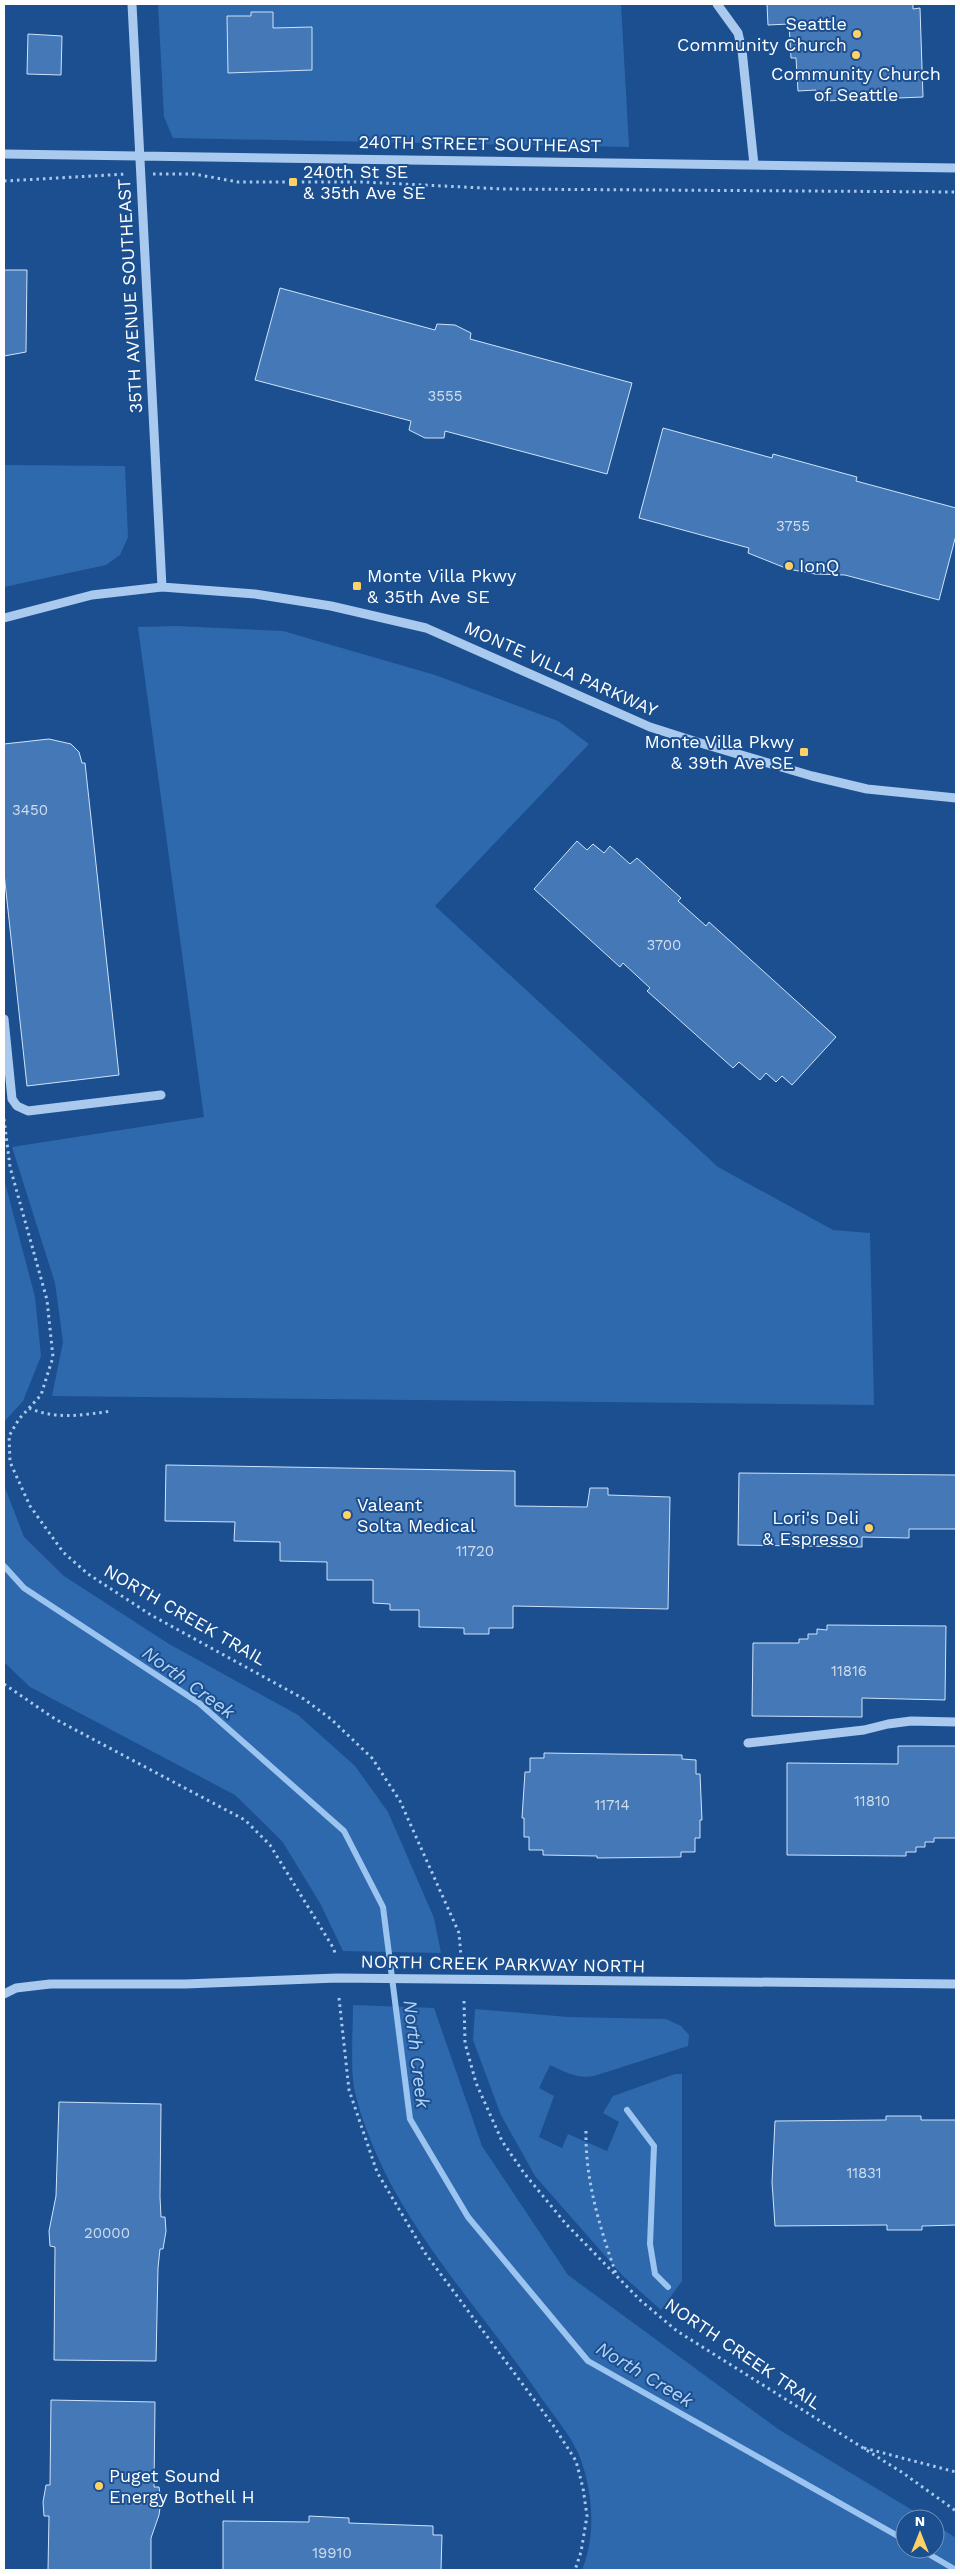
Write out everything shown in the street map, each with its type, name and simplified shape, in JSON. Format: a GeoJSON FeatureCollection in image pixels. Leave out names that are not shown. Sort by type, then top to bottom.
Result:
{"type":"FeatureCollection","features":[{"type":"Feature","properties":{"kind":"street","name":"35TH AVENUE SOUTHEAST"},"geometry":{"type":"LineString","coordinates":[[132,4],[139,174],[162,587]]}},
{"type":"Feature","properties":{"kind":"street"},"geometry":{"type":"LineString","coordinates":[[717,4],[738,33],[742,50],[754,164]]}},
{"type":"Feature","properties":{"kind":"street","name":"240TH STREET SOUTHEAST"},"geometry":{"type":"LineString","coordinates":[[4,154],[138,154],[956,168]]}},
{"type":"Feature","properties":{"kind":"street","name":"MONTE VILLA PARKWAY"},"geometry":{"type":"LineString","coordinates":[[4,618],[92,595],[162,587],[255,594],[331,606],[426,628],[650,727],[697,742],[812,776],[867,789],[956,798]]}},
{"type":"Feature","properties":{"kind":"street"},"geometry":{"type":"LineString","coordinates":[[4,1019],[12,1099],[17,1106],[28,1111],[161,1095]]}},
{"type":"Feature","properties":{"kind":"street"},"geometry":{"type":"LineString","coordinates":[[748,1743],[864,1730],[904,1722],[956,1722]]}},
{"type":"Feature","properties":{"kind":"street","name":"NORTH CREEK PARKWAY NORTH"},"geometry":{"type":"LineString","coordinates":[[4,1994],[16,1988],[50,1984],[185,1984],[367,1978],[718,1984],[956,1984]]}},
{"type":"Feature","properties":{"kind":"path"},"geometry":{"type":"LineString","coordinates":[[4,181],[34,181],[85,175],[194,174],[238,182],[363,182],[503,190],[956,192]]}},
{"type":"Feature","properties":{"kind":"path","name":"NORTH CREEK TRAIL"},"geometry":{"type":"LineString","coordinates":[[4,1119],[10,1167],[47,1300],[53,1357],[41,1395],[19,1419],[9,1436],[10,1462],[30,1506],[63,1552],[88,1574],[151,1615],[304,1700],[331,1719],[372,1758],[400,1801],[459,1933],[461,1956]]}},
{"type":"Feature","properties":{"kind":"path"},"geometry":{"type":"LineString","coordinates":[[28,1408],[44,1415],[63,1416],[112,1411]]}},
{"type":"Feature","properties":{"kind":"path"},"geometry":{"type":"LineString","coordinates":[[4,1684],[55,1719],[245,1820],[270,1845],[334,1949],[334,1954]]}},
{"type":"Feature","properties":{"kind":"path"},"geometry":{"type":"LineString","coordinates":[[339,1998],[349,2090],[377,2172],[425,2253],[553,2425],[576,2461],[584,2488],[587,2516],[582,2552],[575,2570]]}},
{"type":"Feature","properties":{"kind":"path","name":"NORTH CREEK TRAIL"},"geometry":{"type":"LineString","coordinates":[[464,2001],[465,2043],[476,2083],[502,2141],[524,2173],[566,2224],[640,2300],[677,2331],[861,2447],[956,2511]]}},
{"type":"Feature","properties":{"kind":"path"},"geometry":{"type":"LineString","coordinates":[[586,2131],[586,2156],[600,2230],[616,2275]]}},
{"type":"Feature","properties":{"kind":"path"},"geometry":{"type":"LineString","coordinates":[[861,2447],[956,2472]]}},
{"type":"Feature","properties":{"kind":"shaded area"},"geometry":{"type":"Polygon","coordinates":[[[158,4],[621,4],[629,147],[173,138],[164,117],[158,4]]]}},
{"type":"Feature","properties":{"kind":"shaded area"},"geometry":{"type":"Polygon","coordinates":[[[4,465],[125,466],[128,537],[120,555],[106,565],[4,587],[4,465]]]}},
{"type":"Feature","properties":{"kind":"shaded area"},"geometry":{"type":"Polygon","coordinates":[[[177,626],[283,631],[435,675],[558,721],[589,744],[435,906],[718,1167],[833,1230],[870,1233],[874,1405],[52,1396],[63,1342],[55,1283],[12,1147],[204,1117],[138,627],[177,626]]]}},
{"type":"Feature","properties":{"kind":"shaded area"},"geometry":{"type":"Polygon","coordinates":[[[4,1179],[35,1297],[41,1356],[23,1401],[4,1422],[4,1179]]]}},
{"type":"Feature","properties":{"kind":"shaded area"},"geometry":{"type":"Polygon","coordinates":[[[4,1485],[24,1537],[64,1576],[169,1644],[298,1715],[355,1766],[388,1812],[434,1918],[441,1953],[343,1951],[320,1903],[282,1841],[235,1795],[30,1687],[4,1662],[4,1485]]]}},
{"type":"Feature","properties":{"kind":"shaded area"},"geometry":{"type":"Polygon","coordinates":[[[353,2005],[434,2008],[482,2146],[568,2275],[778,2429],[910,2509],[895,2509],[895,2559],[945,2559],[945,2531],[956,2538],[956,2570],[582,2570],[589,2543],[591,2515],[585,2473],[577,2451],[515,2361],[426,2241],[388,2179],[361,2113],[353,2083],[353,2005]]]}},
{"type":"Feature","properties":{"kind":"shaded area"},"geometry":{"type":"Polygon","coordinates":[[[475,2009],[568,2017],[666,2019],[681,2026],[689,2035],[688,2046],[594,2076],[577,2076],[550,2065],[539,2088],[554,2096],[539,2137],[562,2148],[568,2134],[607,2151],[619,2122],[603,2113],[613,2096],[675,2074],[682,2074],[682,2281],[661,2310],[622,2275],[535,2176],[501,2115],[473,2040],[475,2009]]]}},
{"type":"Feature","properties":{"kind":"building","name":"Community Church of Seattle"},"geometry":{"type":"Polygon","coordinates":[[[767,4],[913,4],[913,9],[920,8],[923,97],[824,101],[824,97],[817,98],[816,90],[798,91],[796,58],[791,58],[789,24],[768,25],[767,4]]]}},
{"type":"Feature","properties":{"kind":"building"},"geometry":{"type":"Polygon","coordinates":[[[251,12],[273,12],[273,28],[312,27],[312,70],[228,73],[227,16],[251,16],[251,12]]]}},
{"type":"Feature","properties":{"kind":"building"},"geometry":{"type":"Polygon","coordinates":[[[28,34],[62,36],[61,75],[27,74],[28,34]]]}},
{"type":"Feature","properties":{"kind":"building"},"geometry":{"type":"Polygon","coordinates":[[[4,270],[27,270],[26,352],[4,356],[4,270]]]}},
{"type":"Feature","properties":{"kind":"building"},"geometry":{"type":"Polygon","coordinates":[[[280,288],[435,330],[437,324],[455,325],[471,333],[470,339],[632,383],[607,474],[445,431],[444,438],[425,438],[409,430],[411,421],[255,380],[280,288]]]}},
{"type":"Feature","properties":{"kind":"building"},"geometry":{"type":"Polygon","coordinates":[[[663,428],[772,458],[773,454],[857,477],[856,481],[956,508],[956,535],[939,600],[845,575],[815,574],[788,569],[748,553],[749,548],[639,518],[663,428]]]}},
{"type":"Feature","properties":{"kind":"building"},"geometry":{"type":"Polygon","coordinates":[[[49,739],[71,744],[79,752],[82,763],[85,763],[119,1075],[27,1086],[4,873],[4,744],[49,739]]]}},
{"type":"Feature","properties":{"kind":"building"},"geometry":{"type":"Polygon","coordinates":[[[577,841],[587,850],[593,844],[604,853],[610,846],[630,864],[637,858],[681,898],[678,901],[706,926],[709,922],[836,1037],[792,1085],[782,1076],[776,1082],[766,1073],[760,1080],[739,1062],[733,1068],[647,991],[650,988],[623,963],[620,967],[534,889],[577,841]]]}},
{"type":"Feature","properties":{"kind":"building"},"geometry":{"type":"Polygon","coordinates":[[[166,1465],[515,1471],[515,1506],[587,1507],[590,1488],[608,1488],[608,1495],[670,1497],[668,1609],[513,1606],[513,1628],[489,1628],[489,1634],[464,1634],[464,1628],[419,1627],[419,1610],[390,1610],[390,1604],[373,1603],[373,1580],[327,1580],[327,1562],[280,1561],[280,1542],[234,1541],[235,1522],[165,1521],[166,1465]]]}},
{"type":"Feature","properties":{"kind":"building"},"geometry":{"type":"Polygon","coordinates":[[[739,1473],[956,1475],[956,1529],[909,1529],[909,1538],[862,1537],[862,1547],[738,1545],[739,1473]]]}},
{"type":"Feature","properties":{"kind":"building"},"geometry":{"type":"Polygon","coordinates":[[[827,1625],[946,1626],[945,1700],[862,1698],[862,1717],[752,1716],[753,1643],[799,1643],[799,1639],[808,1639],[808,1634],[817,1634],[817,1629],[827,1630],[827,1625]]]}},
{"type":"Feature","properties":{"kind":"building"},"geometry":{"type":"Polygon","coordinates":[[[898,1746],[956,1746],[956,1838],[934,1838],[934,1842],[925,1842],[925,1847],[916,1847],[916,1852],[906,1852],[906,1856],[787,1855],[787,1763],[898,1764],[898,1746]]]}},
{"type":"Feature","properties":{"kind":"building"},"geometry":{"type":"Polygon","coordinates":[[[544,1753],[682,1755],[682,1759],[696,1760],[696,1774],[700,1774],[702,1820],[700,1820],[700,1838],[695,1838],[695,1852],[681,1852],[681,1857],[597,1858],[597,1856],[543,1855],[543,1850],[529,1850],[529,1837],[524,1837],[524,1818],[522,1818],[525,1772],[530,1772],[530,1758],[544,1758],[544,1753]]]}},
{"type":"Feature","properties":{"kind":"building"},"geometry":{"type":"Polygon","coordinates":[[[59,2102],[161,2104],[160,2197],[161,2217],[165,2217],[166,2231],[163,2249],[160,2249],[158,2268],[156,2361],[54,2360],[55,2247],[50,2246],[49,2231],[56,2196],[59,2102]]]}},
{"type":"Feature","properties":{"kind":"building"},"geometry":{"type":"Polygon","coordinates":[[[886,2116],[921,2116],[921,2120],[956,2120],[956,2225],[922,2226],[922,2230],[887,2230],[887,2225],[775,2226],[772,2182],[775,2121],[886,2120],[886,2116]]]}},
{"type":"Feature","properties":{"kind":"building","name":"Puget Sound Energy Bothell H"},"geometry":{"type":"Polygon","coordinates":[[[51,2400],[155,2402],[154,2487],[159,2487],[161,2501],[159,2515],[151,2538],[151,2570],[48,2570],[49,2516],[44,2516],[43,2502],[46,2485],[50,2485],[51,2400]]]}},
{"type":"Feature","properties":{"kind":"building"},"geometry":{"type":"Polygon","coordinates":[[[309,2516],[349,2518],[349,2523],[433,2526],[433,2535],[442,2535],[441,2570],[223,2570],[223,2521],[309,2522],[309,2516]]]}},
{"type":"Feature","properties":{"kind":"waterway","name":"North Creek"},"geometry":{"type":"LineString","coordinates":[[4,1566],[24,1588],[199,1703],[344,1831],[383,1907],[410,2119],[468,2217],[588,2361],[895,2534]]}},
{"type":"Feature","properties":{"kind":"waterway"},"geometry":{"type":"LineString","coordinates":[[627,2110],[654,2146],[650,2244],[655,2274],[668,2287]]}},
{"type":"Feature","properties":{"kind":"waterway","name":"North Creek"},"geometry":{"type":"LineString","coordinates":[[937,2559],[956,2570]]}},
{"type":"Feature","properties":{"kind":"place","name":"Seattle Community Church"},"geometry":{"type":"Point","coordinates":[857,34]}},
{"type":"Feature","properties":{"kind":"place","name":"Community Church of Seattle"},"geometry":{"type":"Point","coordinates":[856,55]}},
{"type":"Feature","properties":{"kind":"place","name":"240th St SE & 35th Ave SE"},"geometry":{"type":"Point","coordinates":[293,182]}},
{"type":"Feature","properties":{"kind":"place","name":"IonQ"},"geometry":{"type":"Point","coordinates":[789,566]}},
{"type":"Feature","properties":{"kind":"place","name":"Monte Villa Pkwy & 35th Ave SE"},"geometry":{"type":"Point","coordinates":[357,586]}},
{"type":"Feature","properties":{"kind":"place","name":"Monte Villa Pkwy & 39th Ave SE"},"geometry":{"type":"Point","coordinates":[804,752]}},
{"type":"Feature","properties":{"kind":"place","name":"Valeant Solta Medical"},"geometry":{"type":"Point","coordinates":[347,1515]}},
{"type":"Feature","properties":{"kind":"place","name":"Lori's Deli & Espresso"},"geometry":{"type":"Point","coordinates":[869,1528]}},
{"type":"Feature","properties":{"kind":"place","name":"Puget Sound Energy Bothell H"},"geometry":{"type":"Point","coordinates":[99,2486]}}]}
